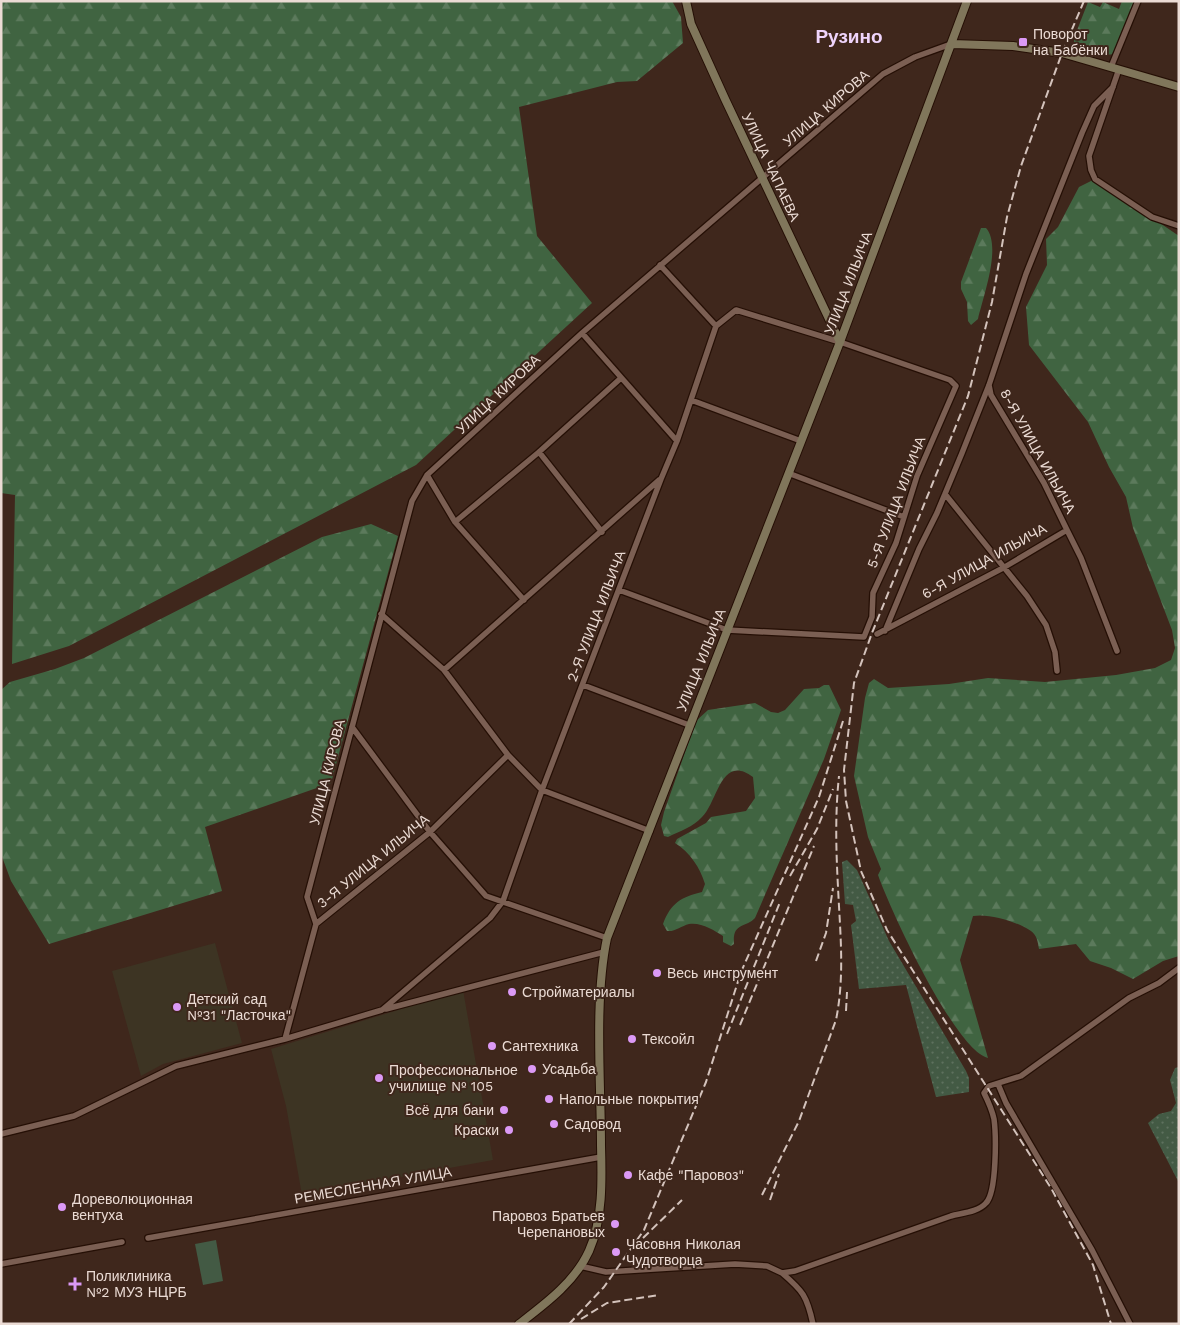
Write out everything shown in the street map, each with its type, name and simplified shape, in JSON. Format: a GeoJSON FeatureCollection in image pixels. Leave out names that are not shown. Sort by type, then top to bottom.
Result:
{"type":"FeatureCollection","features":[{"type":"Feature","properties":{"kind":"main road","name":"УЛИЦА ЧАПАЕВА"},"geometry":{"type":"LineString","coordinates":[[686,1],[691,24],[840,342]]}},
{"type":"Feature","properties":{"kind":"main road","name":"УЛИЦА ИЛЬИЧА"},"geometry":{"type":"LineString","coordinates":[[519,1324],[548,1302],[580,1266],[589,1250],[595,1232],[602,1178],[600,998],[607,938],[840,342],[967,1]]}},
{"type":"Feature","properties":{"kind":"main road"},"geometry":{"type":"LineString","coordinates":[[952,44],[1013,46],[1062,53],[1179,87]]}},
{"type":"Feature","properties":{"kind":"street"},"geometry":{"type":"LineString","coordinates":[[1138,1],[1115,68],[1113,87],[1089,156],[1091,170],[1095,179],[1152,217],[1179,226]]}},
{"type":"Feature","properties":{"kind":"street","name":"УЛИЦА КИРОВА"},"geometry":{"type":"LineString","coordinates":[[316,924],[307,896],[412,501],[427,475],[582,333],[763,180],[883,74],[915,57],[952,44]]}},
{"type":"Feature","properties":{"kind":"street"},"geometry":{"type":"LineString","coordinates":[[886,631],[988,384],[1023,283],[1082,133],[1094,106],[1113,87]]}},
{"type":"Feature","properties":{"kind":"street"},"geometry":{"type":"LineString","coordinates":[[660,266],[716,326],[736,310],[840,342]]}},
{"type":"Feature","properties":{"kind":"street","name":"2-Я УЛИЦА ИЛЬИЧА"},"geometry":{"type":"LineString","coordinates":[[1,1134],[74,1116],[176,1066],[285,1039],[382,1010],[490,918],[503,902],[542,790],[676,441],[716,326]]}},
{"type":"Feature","properties":{"kind":"street"},"geometry":{"type":"LineString","coordinates":[[582,333],[676,441]]}},
{"type":"Feature","properties":{"kind":"street","name":"5-Я УЛИЦА ИЛЬИЧА"},"geometry":{"type":"LineString","coordinates":[[727,630],[864,637],[872,617],[873,593],[896,543],[917,476],[956,386],[950,380],[840,342]]}},
{"type":"Feature","properties":{"kind":"street"},"geometry":{"type":"LineString","coordinates":[[455,522],[539,452],[621,378]]}},
{"type":"Feature","properties":{"kind":"street","name":"8-Я УЛИЦА ИЛЬИЧА"},"geometry":{"type":"LineString","coordinates":[[988,384],[991,395],[1044,483],[1067,530]]}},
{"type":"Feature","properties":{"kind":"street"},"geometry":{"type":"LineString","coordinates":[[691,400],[801,441]]}},
{"type":"Feature","properties":{"kind":"street"},"geometry":{"type":"LineString","coordinates":[[539,452],[602,532]]}},
{"type":"Feature","properties":{"kind":"street"},"geometry":{"type":"LineString","coordinates":[[788,473],[904,517]]}},
{"type":"Feature","properties":{"kind":"street"},"geometry":{"type":"LineString","coordinates":[[427,475],[455,522],[524,600]]}},
{"type":"Feature","properties":{"kind":"street"},"geometry":{"type":"LineString","coordinates":[[444,670],[661,479]]}},
{"type":"Feature","properties":{"kind":"street"},"geometry":{"type":"LineString","coordinates":[[944,494],[1027,596],[1046,625],[1055,652],[1057,671]]}},
{"type":"Feature","properties":{"kind":"street","name":"6-Я УЛИЦА ИЛЬИЧА"},"geometry":{"type":"LineString","coordinates":[[877,634],[886,631],[936,602],[1003,568],[1067,530],[1081,558],[1116,651]]}},
{"type":"Feature","properties":{"kind":"street"},"geometry":{"type":"LineString","coordinates":[[619,590],[727,630]]}},
{"type":"Feature","properties":{"kind":"street"},"geometry":{"type":"LineString","coordinates":[[381,614],[444,670],[508,755],[542,790],[650,832]]}},
{"type":"Feature","properties":{"kind":"street"},"geometry":{"type":"LineString","coordinates":[[583,686],[689,725]]}},
{"type":"Feature","properties":{"kind":"street"},"geometry":{"type":"LineString","coordinates":[[352,727],[356,736],[430,832],[486,896],[607,938]]}},
{"type":"Feature","properties":{"kind":"street","name":"3-Я УЛИЦА ИЛЬИЧА"},"geometry":{"type":"LineString","coordinates":[[285,1039],[316,924],[430,832],[508,755]]}},
{"type":"Feature","properties":{"kind":"street"},"geometry":{"type":"LineString","coordinates":[[382,1010],[604,952]]}},
{"type":"Feature","properties":{"kind":"street"},"geometry":{"type":"LineString","coordinates":[[782,1273],[794,1271],[951,1216],[976,1210],[988,1202],[991,1191],[994,1155],[994,1118],[984,1093],[989,1086],[1021,1076],[1129,998],[1159,983],[1179,968]]}},
{"type":"Feature","properties":{"kind":"street"},"geometry":{"type":"LineString","coordinates":[[998,1084],[1006,1103],[1092,1250],[1130,1324]]}},
{"type":"Feature","properties":{"kind":"street","name":"РЕМЕСЛЕННАЯ УЛИЦА"},"geometry":{"type":"LineString","coordinates":[[148,1238],[602,1157]]}},
{"type":"Feature","properties":{"kind":"street"},"geometry":{"type":"LineString","coordinates":[[1,1264],[122,1242]]}},
{"type":"Feature","properties":{"kind":"street"},"geometry":{"type":"LineString","coordinates":[[580,1266],[606,1272],[735,1264],[768,1266],[782,1273],[802,1290],[808,1302],[812,1324]]}},
{"type":"Feature","properties":{"kind":"shaded area","name":"Детский сад №31 \"Ласточка\""},"geometry":{"type":"Polygon","coordinates":[[[215,943],[242,1043],[163,1064],[141,1076],[112,971],[215,943]]]}},
{"type":"Feature","properties":{"kind":"shaded area","name":"Профессиональное училище № 105"},"geometry":{"type":"Polygon","coordinates":[[[463,990],[493,1160],[302,1195],[286,1106],[271,1049],[463,990]]]}},
{"type":"Feature","properties":{"kind":"green space"},"geometry":{"type":"Polygon","coordinates":[[[1,1],[672,1],[681,17],[683,43],[637,81],[617,82],[519,107],[537,236],[592,303],[416,465],[69,646],[12,664],[15,495],[1,493],[1,1]]]}},
{"type":"Feature","properties":{"kind":"green space"},"geometry":{"type":"Polygon","coordinates":[[[1122,1],[1135,1],[1114,54],[1093,53],[1082,49],[1074,43],[1074,38],[1088,2],[1100,7],[1103,2],[1119,9],[1122,1]]]}},
{"type":"Feature","properties":{"kind":"green space"},"geometry":{"type":"Polygon","coordinates":[[[1095,179],[1179,236],[1179,956],[1163,961],[1133,979],[1111,968],[1090,961],[1076,944],[1039,949],[1035,935],[1025,928],[995,917],[973,916],[960,960],[988,1058],[974,1049],[959,1031],[942,1006],[909,946],[878,875],[881,869],[868,837],[854,776],[865,698],[869,683],[874,679],[888,688],[949,684],[988,678],[1045,682],[1116,675],[1155,668],[1171,660],[1175,648],[1172,630],[1133,528],[1126,497],[1109,467],[1088,422],[1029,345],[1026,307],[1047,265],[1046,239],[1058,227],[1079,187],[1095,179]]]}},
{"type":"Feature","properties":{"kind":"green space"},"geometry":{"type":"Polygon","coordinates":[[[981,228],[986,228],[990,236],[992,259],[978,319],[971,325],[968,321],[967,302],[961,289],[961,282],[981,228]]]}},
{"type":"Feature","properties":{"kind":"green space"},"geometry":{"type":"Polygon","coordinates":[[[371,524],[398,536],[331,783],[205,827],[222,891],[49,944],[11,881],[1,854],[1,690],[10,682],[55,669],[84,658],[322,537],[371,524]]]}},
{"type":"Feature","properties":{"kind":"green space"},"geometry":{"type":"Polygon","coordinates":[[[829,685],[841,710],[824,759],[755,918],[737,929],[734,944],[731,946],[723,942],[723,936],[703,925],[689,924],[673,931],[667,931],[663,924],[673,906],[688,896],[702,892],[705,884],[694,861],[675,843],[677,839],[706,823],[711,817],[746,811],[755,798],[753,777],[742,771],[734,771],[721,782],[707,810],[695,824],[668,837],[664,836],[661,825],[664,812],[696,721],[708,710],[755,703],[771,712],[778,713],[785,710],[804,689],[819,688],[829,685]]]}},
{"type":"Feature","properties":{"kind":"green space"},"geometry":{"type":"Polygon","coordinates":[[[847,860],[857,870],[889,941],[966,1071],[969,1078],[969,1092],[936,1097],[906,985],[859,989],[851,925],[856,921],[853,905],[845,904],[842,862],[847,860]]]}},
{"type":"Feature","properties":{"kind":"green space"},"geometry":{"type":"Polygon","coordinates":[[[1179,1067],[1179,1183],[1148,1123],[1159,1114],[1171,1111],[1176,1103],[1170,1080],[1175,1068],[1179,1067]]]}},
{"type":"Feature","properties":{"kind":"green space"},"geometry":{"type":"Polygon","coordinates":[[[216,1240],[223,1281],[203,1285],[195,1244],[216,1240]]]}},
{"type":"Feature","properties":{"kind":"railway"},"geometry":{"type":"LineString","coordinates":[[1084,1],[1062,53],[1021,166],[1007,217],[992,302],[968,396],[872,633],[854,683],[844,770],[846,801],[861,871],[887,930],[1051,1188],[1093,1265],[1111,1324]]}},
{"type":"Feature","properties":{"kind":"railway"},"geometry":{"type":"LineString","coordinates":[[569,1324],[604,1287],[644,1230],[706,1082],[741,972],[819,797],[843,721]]}},
{"type":"Feature","properties":{"kind":"railway"},"geometry":{"type":"LineString","coordinates":[[762,1195],[799,1121],[836,1020],[841,970],[836,845],[839,776]]}},
{"type":"Feature","properties":{"kind":"railway"},"geometry":{"type":"LineString","coordinates":[[790,876],[817,829],[833,789]]}},
{"type":"Feature","properties":{"kind":"railway"},"geometry":{"type":"LineString","coordinates":[[740,1025],[814,846]]}},
{"type":"Feature","properties":{"kind":"railway"},"geometry":{"type":"LineString","coordinates":[[816,961],[826,933],[833,888]]}},
{"type":"Feature","properties":{"kind":"railway"},"geometry":{"type":"LineString","coordinates":[[727,1034],[780,902]]}},
{"type":"Feature","properties":{"kind":"railway"},"geometry":{"type":"LineString","coordinates":[[846,1011],[847,992]]}},
{"type":"Feature","properties":{"kind":"railway"},"geometry":{"type":"LineString","coordinates":[[770,1200],[779,1174]]}},
{"type":"Feature","properties":{"kind":"railway"},"geometry":{"type":"LineString","coordinates":[[643,1238],[682,1200]]}},
{"type":"Feature","properties":{"kind":"railway"},"geometry":{"type":"LineString","coordinates":[[581,1319],[607,1303],[659,1295]]}},
{"type":"Feature","properties":{"kind":"place","name":"Поворот на Бабёнки"},"geometry":{"type":"Point","coordinates":[1023,42]}},
{"type":"Feature","properties":{"kind":"place","name":"Весь инструмент"},"geometry":{"type":"Point","coordinates":[657,973]}},
{"type":"Feature","properties":{"kind":"place","name":"Стройматериалы"},"geometry":{"type":"Point","coordinates":[512,992]}},
{"type":"Feature","properties":{"kind":"place","name":"Детский сад №31 \"Ласточка\""},"geometry":{"type":"Point","coordinates":[177,1007]}},
{"type":"Feature","properties":{"kind":"place","name":"Тексойл"},"geometry":{"type":"Point","coordinates":[632,1039]}},
{"type":"Feature","properties":{"kind":"place","name":"Сантехника"},"geometry":{"type":"Point","coordinates":[492,1046]}},
{"type":"Feature","properties":{"kind":"place","name":"Усадьба"},"geometry":{"type":"Point","coordinates":[532,1069]}},
{"type":"Feature","properties":{"kind":"place","name":"Профессиональное училище № 105"},"geometry":{"type":"Point","coordinates":[379,1078]}},
{"type":"Feature","properties":{"kind":"place","name":"Напольные покрытия"},"geometry":{"type":"Point","coordinates":[549,1099]}},
{"type":"Feature","properties":{"kind":"place","name":"Всё для бани"},"geometry":{"type":"Point","coordinates":[504,1110]}},
{"type":"Feature","properties":{"kind":"place","name":"Садовод"},"geometry":{"type":"Point","coordinates":[554,1124]}},
{"type":"Feature","properties":{"kind":"place","name":"Краски"},"geometry":{"type":"Point","coordinates":[509,1130]}},
{"type":"Feature","properties":{"kind":"place","name":"Кафе \"Паровоз\""},"geometry":{"type":"Point","coordinates":[628,1175]}},
{"type":"Feature","properties":{"kind":"place","name":"Дореволюционная вентуха"},"geometry":{"type":"Point","coordinates":[62,1207]}},
{"type":"Feature","properties":{"kind":"place","name":"Паровоз Братьев Черепановых"},"geometry":{"type":"Point","coordinates":[615,1224]}},
{"type":"Feature","properties":{"kind":"place","name":"Часовня Николая Чудотворца"},"geometry":{"type":"Point","coordinates":[616,1252]}},
{"type":"Feature","properties":{"kind":"place","name":"Поликлиника №2 МУЗ НЦРБ"},"geometry":{"type":"Point","coordinates":[75,1284]}},
{"type":"Feature","properties":{"kind":"district","name":"Рузино"},"geometry":{"type":"Point","coordinates":[849,36]}}]}
